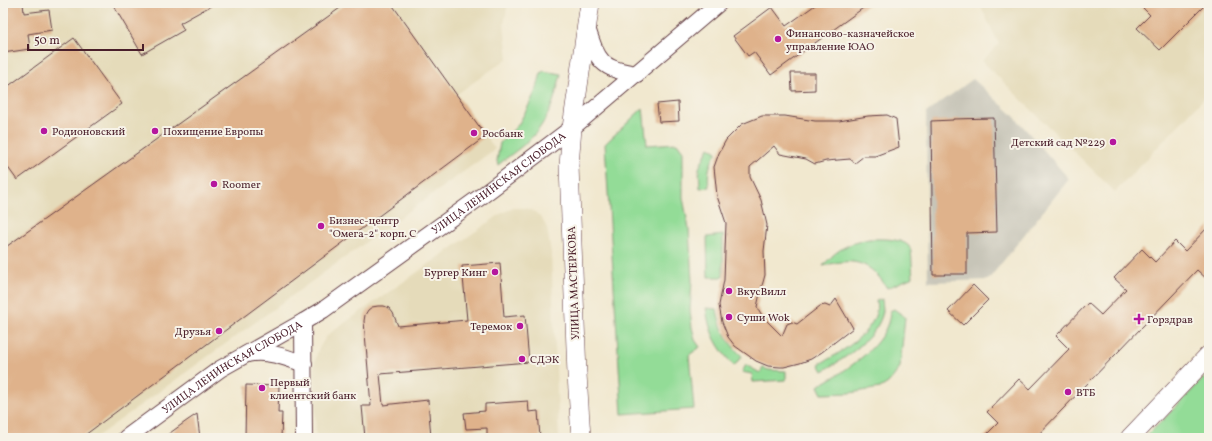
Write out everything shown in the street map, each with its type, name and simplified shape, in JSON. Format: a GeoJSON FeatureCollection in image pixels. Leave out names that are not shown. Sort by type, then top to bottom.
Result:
{"type":"FeatureCollection","features":[{"type":"Feature","properties":{"kind":"main road","name":"УЛИЦА МАСТЕРКОВА"},"geometry":{"type":"LineString","coordinates":[[581,438],[577,374],[570,174],[572,128],[590,3]]}},
{"type":"Feature","properties":{"kind":"main road"},"geometry":{"type":"LineString","coordinates":[[1130,438],[1209,355]]}},
{"type":"Feature","properties":{"kind":"street","name":"УЛИЦА ЛЕНИНСКАЯ СЛОБОДА"},"geometry":{"type":"LineString","coordinates":[[126,438],[220,369],[323,310],[483,195],[572,128],[719,3]]}},
{"type":"Feature","properties":{"kind":"street"},"geometry":{"type":"LineString","coordinates":[[587,28],[594,51],[603,64],[620,72],[637,74]]}},
{"type":"Feature","properties":{"kind":"street"},"geometry":{"type":"LineString","coordinates":[[304,364],[310,339],[323,310]]}},
{"type":"Feature","properties":{"kind":"street"},"geometry":{"type":"LineString","coordinates":[[303,322],[304,438]]}},
{"type":"Feature","properties":{"kind":"street"},"geometry":{"type":"LineString","coordinates":[[242,356],[259,352],[304,364]]}},
{"type":"Feature","properties":{"kind":"shaded area"},"geometry":{"type":"Polygon","coordinates":[[[3,3],[508,3],[504,24],[508,58],[457,94],[495,149],[95,438],[3,438],[3,3]]]}},
{"type":"Feature","properties":{"kind":"shaded area","name":"Детский сад №229"},"geometry":{"type":"Polygon","coordinates":[[[979,3],[1209,3],[1209,93],[1115,192],[982,61],[999,44],[979,3]]]}},
{"type":"Feature","properties":{"kind":"shaded area"},"geometry":{"type":"Polygon","coordinates":[[[973,79],[1013,115],[1069,179],[988,280],[928,282],[926,113],[973,79]]]}},
{"type":"Feature","properties":{"kind":"shaded area"},"geometry":{"type":"Polygon","coordinates":[[[513,208],[525,208],[535,212],[542,219],[547,228],[551,253],[559,438],[316,438],[314,365],[318,350],[326,337],[502,213],[513,208]]]}},
{"type":"Feature","properties":{"kind":"green space"},"geometry":{"type":"Polygon","coordinates":[[[543,71],[561,74],[548,114],[537,132],[498,165],[497,161],[500,143],[518,125],[537,88],[541,73],[543,71]]]}},
{"type":"Feature","properties":{"kind":"green space"},"geometry":{"type":"Polygon","coordinates":[[[643,108],[647,145],[677,143],[683,151],[683,198],[689,229],[692,281],[690,311],[695,340],[700,347],[689,355],[694,409],[622,414],[605,144],[643,108]]]}},
{"type":"Feature","properties":{"kind":"green space"},"geometry":{"type":"Polygon","coordinates":[[[709,147],[717,152],[709,169],[709,187],[700,188],[699,168],[709,147]]]}},
{"type":"Feature","properties":{"kind":"green space"},"geometry":{"type":"Polygon","coordinates":[[[723,235],[723,277],[708,277],[707,237],[723,235]]]}},
{"type":"Feature","properties":{"kind":"green space"},"geometry":{"type":"Polygon","coordinates":[[[869,239],[899,241],[909,246],[911,251],[913,277],[887,288],[874,272],[860,264],[843,262],[823,266],[833,255],[848,245],[869,239]]]}},
{"type":"Feature","properties":{"kind":"green space"},"geometry":{"type":"Polygon","coordinates":[[[882,299],[883,311],[875,330],[850,354],[823,371],[819,364],[835,356],[852,344],[866,331],[876,314],[876,301],[882,299]]]}},
{"type":"Feature","properties":{"kind":"green space"},"geometry":{"type":"Polygon","coordinates":[[[706,308],[717,309],[720,323],[725,335],[742,356],[734,366],[723,353],[715,340],[709,325],[706,308]]]}},
{"type":"Feature","properties":{"kind":"green space"},"geometry":{"type":"Polygon","coordinates":[[[894,309],[905,317],[900,367],[894,376],[888,383],[880,388],[850,393],[822,394],[818,386],[852,365],[874,346],[888,323],[890,311],[894,309]]]}},
{"type":"Feature","properties":{"kind":"green space"},"geometry":{"type":"Polygon","coordinates":[[[746,365],[760,373],[763,368],[769,370],[786,371],[786,380],[753,382],[752,374],[742,372],[746,365]]]}},
{"type":"Feature","properties":{"kind":"green space"},"geometry":{"type":"Polygon","coordinates":[[[1209,373],[1209,438],[1145,438],[1209,373]]]}},
{"type":"Feature","properties":{"kind":"building"},"geometry":{"type":"Polygon","coordinates":[[[23,3],[24,13],[49,10],[52,30],[28,34],[30,49],[3,53],[3,5],[23,3]]]}},
{"type":"Feature","properties":{"kind":"building"},"geometry":{"type":"Polygon","coordinates":[[[112,3],[216,3],[180,23],[184,30],[142,54],[112,3]]]}},
{"type":"Feature","properties":{"kind":"building","name":"Roomer"},"geometry":{"type":"Polygon","coordinates":[[[347,3],[391,3],[486,136],[81,438],[3,438],[3,249],[347,3]]]}},
{"type":"Feature","properties":{"kind":"building","name":"Финансово-казначейское управление ЮАО"},"geometry":{"type":"Polygon","coordinates":[[[818,3],[870,3],[771,75],[754,52],[748,56],[733,36],[772,7],[786,26],[818,3]]]}},
{"type":"Feature","properties":{"kind":"building"},"geometry":{"type":"Polygon","coordinates":[[[1138,3],[1207,3],[1160,50],[1137,28],[1150,15],[1138,3]]]}},
{"type":"Feature","properties":{"kind":"building","name":"Родионовский"},"geometry":{"type":"Polygon","coordinates":[[[74,38],[122,104],[17,180],[4,162],[5,160],[3,158],[3,90],[74,38]]]}},
{"type":"Feature","properties":{"kind":"building"},"geometry":{"type":"Polygon","coordinates":[[[791,73],[815,73],[815,90],[792,91],[791,73]]]}},
{"type":"Feature","properties":{"kind":"building"},"geometry":{"type":"Polygon","coordinates":[[[678,102],[679,121],[659,122],[657,104],[678,102]]]}},
{"type":"Feature","properties":{"kind":"building"},"geometry":{"type":"Polygon","coordinates":[[[887,115],[896,119],[899,147],[875,156],[864,156],[855,163],[850,159],[826,161],[815,164],[806,159],[780,154],[774,146],[750,167],[750,177],[761,200],[767,225],[764,251],[765,275],[757,307],[763,317],[782,336],[787,324],[792,322],[797,324],[820,306],[825,305],[830,307],[836,299],[853,328],[822,352],[811,359],[800,363],[780,367],[768,366],[756,361],[735,346],[728,337],[722,322],[719,305],[724,280],[726,223],[717,196],[714,167],[719,153],[726,140],[742,124],[762,116],[785,116],[815,121],[839,121],[868,116],[887,115]]]}},
{"type":"Feature","properties":{"kind":"building"},"geometry":{"type":"Polygon","coordinates":[[[994,118],[997,232],[967,233],[967,274],[933,275],[931,121],[994,118]]]}},
{"type":"Feature","properties":{"kind":"building"},"geometry":{"type":"Polygon","coordinates":[[[1209,226],[1209,281],[1197,270],[1035,438],[983,438],[998,423],[987,412],[1019,379],[1030,389],[1069,349],[1056,336],[1088,303],[1101,315],[1126,289],[1114,278],[1142,249],[1155,262],[1175,241],[1185,251],[1209,226]]]}},
{"type":"Feature","properties":{"kind":"building"},"geometry":{"type":"Polygon","coordinates":[[[500,263],[504,317],[525,315],[529,362],[380,374],[383,405],[428,400],[431,438],[365,438],[362,406],[371,406],[364,321],[368,310],[372,307],[378,306],[389,308],[393,313],[398,326],[467,320],[462,266],[500,263]]]}},
{"type":"Feature","properties":{"kind":"building"},"geometry":{"type":"Polygon","coordinates":[[[973,285],[988,300],[963,325],[948,311],[973,285]]]}},
{"type":"Feature","properties":{"kind":"building"},"geometry":{"type":"Polygon","coordinates":[[[246,385],[279,386],[278,413],[282,413],[281,438],[245,438],[246,385]]]}},
{"type":"Feature","properties":{"kind":"building"},"geometry":{"type":"Polygon","coordinates":[[[528,401],[529,412],[538,411],[540,438],[487,438],[487,428],[466,429],[464,413],[485,411],[485,404],[528,401]]]}},
{"type":"Feature","properties":{"kind":"building"},"geometry":{"type":"Polygon","coordinates":[[[197,414],[200,438],[163,438],[188,420],[197,414]]]}},
{"type":"Feature","properties":{"kind":"place","name":"Финансово-казначейское управление ЮАО"},"geometry":{"type":"Point","coordinates":[778,39]}},
{"type":"Feature","properties":{"kind":"place","name":"Родионовский"},"geometry":{"type":"Point","coordinates":[44,131]}},
{"type":"Feature","properties":{"kind":"place","name":"Похищение Европы"},"geometry":{"type":"Point","coordinates":[155,131]}},
{"type":"Feature","properties":{"kind":"place","name":"Росбанк"},"geometry":{"type":"Point","coordinates":[474,133]}},
{"type":"Feature","properties":{"kind":"place","name":"Детский сад №229"},"geometry":{"type":"Point","coordinates":[1113,142]}},
{"type":"Feature","properties":{"kind":"place","name":"Roomer"},"geometry":{"type":"Point","coordinates":[214,184]}},
{"type":"Feature","properties":{"kind":"place","name":"Бизнес-центр \"Омега-2\" корп. C"},"geometry":{"type":"Point","coordinates":[321,226]}},
{"type":"Feature","properties":{"kind":"place","name":"Бургер Кинг"},"geometry":{"type":"Point","coordinates":[495,272]}},
{"type":"Feature","properties":{"kind":"place","name":"ВкусВилл"},"geometry":{"type":"Point","coordinates":[729,291]}},
{"type":"Feature","properties":{"kind":"place","name":"Суши Wok"},"geometry":{"type":"Point","coordinates":[729,317]}},
{"type":"Feature","properties":{"kind":"place","name":"Горздрав"},"geometry":{"type":"Point","coordinates":[1139,319]}},
{"type":"Feature","properties":{"kind":"place","name":"Теремок"},"geometry":{"type":"Point","coordinates":[520,326]}},
{"type":"Feature","properties":{"kind":"place","name":"Друзья"},"geometry":{"type":"Point","coordinates":[219,331]}},
{"type":"Feature","properties":{"kind":"place","name":"СДЭК"},"geometry":{"type":"Point","coordinates":[522,359]}},
{"type":"Feature","properties":{"kind":"place","name":"Первый клиентский банк"},"geometry":{"type":"Point","coordinates":[262,388]}},
{"type":"Feature","properties":{"kind":"place","name":"ВТБ"},"geometry":{"type":"Point","coordinates":[1068,392]}}]}
